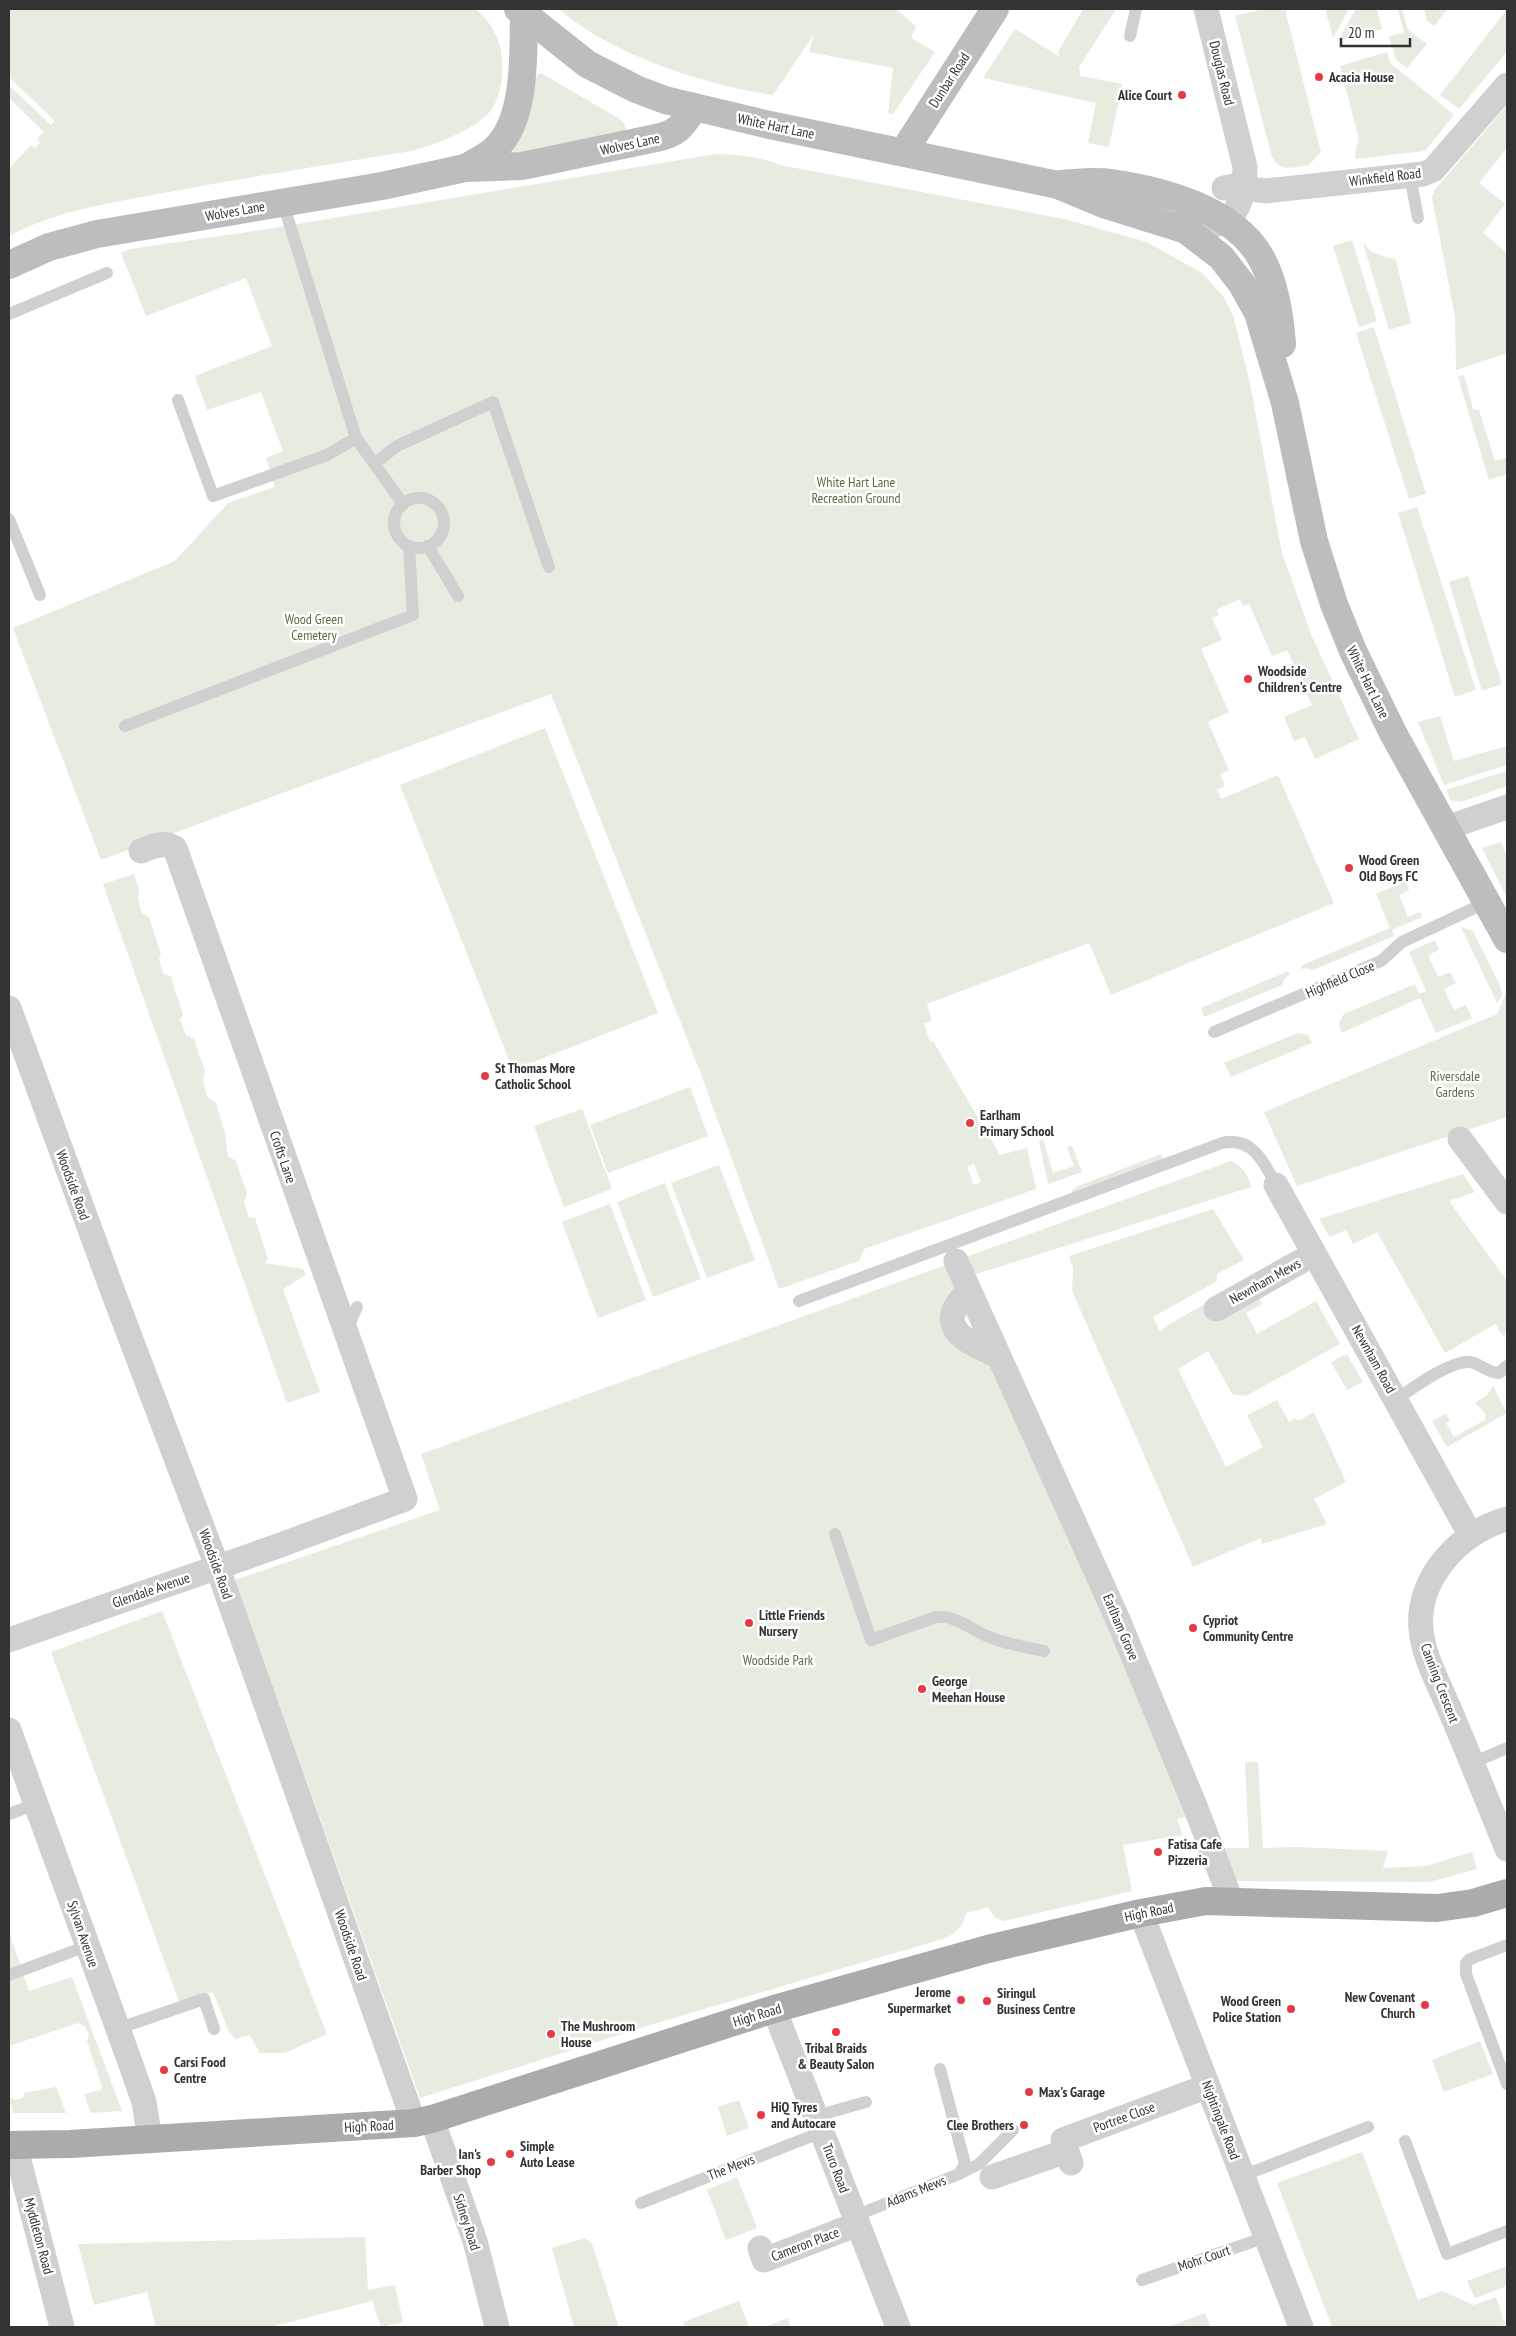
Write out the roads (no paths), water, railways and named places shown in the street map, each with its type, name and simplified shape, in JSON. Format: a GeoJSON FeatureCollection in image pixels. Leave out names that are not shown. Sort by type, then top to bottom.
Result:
{"type":"FeatureCollection","features":[{"type":"Feature","properties":{"kind":"main road","name":"High Road"},"geometry":{"type":"LineString","coordinates":[[12,2145],[150,2139],[423,2121],[774,2009],[988,1949],[1141,1913],[1206,1901],[1437,1908],[1473,1903],[1507,1893]]}},
{"type":"Feature","properties":{"kind":"street","name":"Dunbar Road"},"geometry":{"type":"LineString","coordinates":[[904,152],[995,9]]}},
{"type":"Feature","properties":{"kind":"street","name":"Douglas Road"},"geometry":{"type":"LineString","coordinates":[[1206,9],[1245,167],[1233,202]]}},
{"type":"Feature","properties":{"kind":"street","name":"White Hart Lane"},"geometry":{"type":"LineString","coordinates":[[521,11],[587,64],[636,89],[694,108],[1058,185],[1106,205],[1186,230],[1231,266],[1258,313],[1285,403],[1314,541],[1334,604],[1353,651],[1393,733],[1507,939]]}},
{"type":"Feature","properties":{"kind":"street","name":"Wolves Lane"},"geometry":{"type":"LineString","coordinates":[[464,168],[494,150],[506,135],[516,117],[523,59],[521,11]]}},
{"type":"Feature","properties":{"kind":"street","name":"Winkfield Road"},"geometry":{"type":"LineString","coordinates":[[1233,202],[1270,191],[1410,176],[1433,170],[1507,84]]}},
{"type":"Feature","properties":{"kind":"street","name":"Wolves Lane"},"geometry":{"type":"LineString","coordinates":[[9,266],[49,247],[74,240],[382,186],[464,168],[522,166],[672,135],[680,129],[694,108]]}},
{"type":"Feature","properties":{"kind":"street","name":"White Hart Lane"},"geometry":{"type":"LineString","coordinates":[[1058,185],[1089,181],[1111,183],[1185,200],[1233,202],[1249,241],[1262,261],[1273,292],[1281,332],[1285,403]]}},
{"type":"Feature","properties":{"kind":"street"},"geometry":{"type":"LineString","coordinates":[[1186,230],[1216,226],[1233,202]]}},
{"type":"Feature","properties":{"kind":"street"},"geometry":{"type":"LineString","coordinates":[[1446,828],[1507,807]]}},
{"type":"Feature","properties":{"kind":"street","name":"Crofts Lane"},"geometry":{"type":"LineString","coordinates":[[141,851],[161,844],[168,844],[175,848],[345,1334],[405,1499]]}},
{"type":"Feature","properties":{"kind":"street","name":"Woodside Road"},"geometry":{"type":"LineString","coordinates":[[9,1008],[113,1292],[423,2121]]}},
{"type":"Feature","properties":{"kind":"street"},"geometry":{"type":"LineString","coordinates":[[1460,1139],[1507,1202]]}},
{"type":"Feature","properties":{"kind":"street","name":"Newnham Road"},"geometry":{"type":"LineString","coordinates":[[1276,1185],[1470,1534]]}},
{"type":"Feature","properties":{"kind":"street","name":"Earlham Grove"},"geometry":{"type":"LineString","coordinates":[[953,1254],[1119,1622],[1167,1720],[1185,1762],[1232,1903]]}},
{"type":"Feature","properties":{"kind":"street","name":"Newnham Mews"},"geometry":{"type":"LineString","coordinates":[[1216,1309],[1314,1254]]}},
{"type":"Feature","properties":{"kind":"street","name":"Glendale Avenue"},"geometry":{"type":"LineString","coordinates":[[9,1640],[275,1547],[405,1499]]}},
{"type":"Feature","properties":{"kind":"street","name":"Canning Crescent"},"geometry":{"type":"LineString","coordinates":[[1507,1519],[1490,1523],[1470,1534],[1442,1562],[1428,1586],[1421,1610],[1421,1630],[1438,1681],[1507,1849]]}},
{"type":"Feature","properties":{"kind":"street","name":"Sylvan Avenue"},"geometry":{"type":"LineString","coordinates":[[9,1730],[144,2102],[150,2139]]}},
{"type":"Feature","properties":{"kind":"street","name":"Nightingale Road"},"geometry":{"type":"LineString","coordinates":[[1141,1913],[1301,2327]]}},
{"type":"Feature","properties":{"kind":"street","name":"Truro Road"},"geometry":{"type":"LineString","coordinates":[[774,2009],[856,2220],[893,2326]]}},
{"type":"Feature","properties":{"kind":"street","name":"Portree Close"},"geometry":{"type":"LineString","coordinates":[[992,2177],[1065,2158],[1063,2140],[1208,2086]]}},
{"type":"Feature","properties":{"kind":"street","name":"Sidney Road"},"geometry":{"type":"LineString","coordinates":[[423,2121],[475,2242],[497,2327]]}},
{"type":"Feature","properties":{"kind":"street","name":"Myddleton Road"},"geometry":{"type":"LineString","coordinates":[[12,2145],[62,2327]]}},
{"type":"Feature","properties":{"kind":"street","name":"Cameron Place"},"geometry":{"type":"LineString","coordinates":[[760,2248],[764,2260],[856,2220]]}},
{"type":"Feature","properties":{"kind":"lane"},"geometry":{"type":"LineString","coordinates":[[1130,36],[1136,9]]}},
{"type":"Feature","properties":{"kind":"lane"},"geometry":{"type":"LineString","coordinates":[[1410,176],[1418,218]]}},
{"type":"Feature","properties":{"kind":"lane"},"geometry":{"type":"LineString","coordinates":[[283,202],[356,438],[375,462],[403,504]]}},
{"type":"Feature","properties":{"kind":"lane"},"geometry":{"type":"LineString","coordinates":[[9,314],[107,273]]}},
{"type":"Feature","properties":{"kind":"lane"},"geometry":{"type":"LineString","coordinates":[[178,400],[213,496],[327,455],[356,438]]}},
{"type":"Feature","properties":{"kind":"lane"},"geometry":{"type":"LineString","coordinates":[[375,462],[397,446],[493,402],[549,567]]}},
{"type":"Feature","properties":{"kind":"lane"},"geometry":{"type":"LineString","coordinates":[[418,498],[426,499],[439,508],[443,515],[443,531],[439,538],[428,546],[417,548],[409,546],[396,535],[394,527],[397,510],[403,504],[418,498]]}},
{"type":"Feature","properties":{"kind":"lane"},"geometry":{"type":"LineString","coordinates":[[9,519],[40,595]]}},
{"type":"Feature","properties":{"kind":"lane"},"geometry":{"type":"LineString","coordinates":[[125,726],[413,614],[409,546]]}},
{"type":"Feature","properties":{"kind":"lane"},"geometry":{"type":"LineString","coordinates":[[428,546],[458,596]]}},
{"type":"Feature","properties":{"kind":"lane","name":"Highfield Close"},"geometry":{"type":"LineString","coordinates":[[1214,1032],[1381,961],[1402,942],[1487,902]]}},
{"type":"Feature","properties":{"kind":"lane"},"geometry":{"type":"LineString","coordinates":[[799,1301],[953,1254],[1230,1141],[1243,1143],[1257,1153],[1276,1185]]}},
{"type":"Feature","properties":{"kind":"lane"},"geometry":{"type":"LineString","coordinates":[[345,1334],[357,1307]]}},
{"type":"Feature","properties":{"kind":"lane"},"geometry":{"type":"LineString","coordinates":[[1396,1399],[1459,1362],[1472,1362],[1490,1373],[1499,1373],[1507,1366]]}},
{"type":"Feature","properties":{"kind":"lane"},"geometry":{"type":"LineString","coordinates":[[835,1534],[871,1640],[936,1617],[944,1611],[984,1635],[1002,1642],[1044,1651]]}},
{"type":"Feature","properties":{"kind":"lane"},"geometry":{"type":"LineString","coordinates":[[1472,1763],[1507,1748]]}},
{"type":"Feature","properties":{"kind":"lane"},"geometry":{"type":"LineString","coordinates":[[9,1814],[36,1804]]}},
{"type":"Feature","properties":{"kind":"lane"},"geometry":{"type":"LineString","coordinates":[[1507,1945],[1470,1959],[1466,1963],[1466,1974],[1507,2084]]}},
{"type":"Feature","properties":{"kind":"lane"},"geometry":{"type":"LineString","coordinates":[[9,1975],[87,1946]]}},
{"type":"Feature","properties":{"kind":"lane"},"geometry":{"type":"LineString","coordinates":[[117,2029],[204,1999],[214,2029]]}},
{"type":"Feature","properties":{"kind":"lane","name":"Adams Mews"},"geometry":{"type":"LineString","coordinates":[[856,2220],[959,2174],[965,2164],[940,2069]]}},
{"type":"Feature","properties":{"kind":"lane","name":"The Mews"},"geometry":{"type":"LineString","coordinates":[[640,2202],[866,2102]]}},
{"type":"Feature","properties":{"kind":"lane"},"geometry":{"type":"LineString","coordinates":[[1242,2176],[1368,2127]]}},
{"type":"Feature","properties":{"kind":"lane"},"geometry":{"type":"LineString","coordinates":[[959,2174],[979,2164],[1013,2130]]}},
{"type":"Feature","properties":{"kind":"lane"},"geometry":{"type":"LineString","coordinates":[[1405,2140],[1447,2254],[1507,2231]]}},
{"type":"Feature","properties":{"kind":"lane","name":"Mohr Court"},"geometry":{"type":"LineString","coordinates":[[1142,2280],[1266,2237]]}},
{"type":"Feature","properties":{"kind":"place","name":"Acacia House"},"geometry":{"type":"Point","coordinates":[1319,77]}},
{"type":"Feature","properties":{"kind":"place","name":"Alice Court"},"geometry":{"type":"Point","coordinates":[1182,95]}},
{"type":"Feature","properties":{"kind":"place","name":"Woodside Children's Centre"},"geometry":{"type":"Point","coordinates":[1248,679]}},
{"type":"Feature","properties":{"kind":"place","name":"Wood Green Old Boys FC"},"geometry":{"type":"Point","coordinates":[1349,868]}},
{"type":"Feature","properties":{"kind":"place","name":"St Thomas More Catholic School"},"geometry":{"type":"Point","coordinates":[485,1076]}},
{"type":"Feature","properties":{"kind":"place","name":"Earlham Primary School"},"geometry":{"type":"Point","coordinates":[970,1123]}},
{"type":"Feature","properties":{"kind":"place","name":"Little Friends Nursery"},"geometry":{"type":"Point","coordinates":[749,1623]}},
{"type":"Feature","properties":{"kind":"place","name":"Cypriot Community Centre"},"geometry":{"type":"Point","coordinates":[1193,1628]}},
{"type":"Feature","properties":{"kind":"place","name":"George Meehan House"},"geometry":{"type":"Point","coordinates":[922,1689]}},
{"type":"Feature","properties":{"kind":"place","name":"Fatisa Cafe Pizzeria"},"geometry":{"type":"Point","coordinates":[1158,1852]}},
{"type":"Feature","properties":{"kind":"place","name":"Jerome Supermarket"},"geometry":{"type":"Point","coordinates":[961,2000]}},
{"type":"Feature","properties":{"kind":"place","name":"Siringul Business Centre"},"geometry":{"type":"Point","coordinates":[987,2001]}},
{"type":"Feature","properties":{"kind":"place","name":"New Covenant Church"},"geometry":{"type":"Point","coordinates":[1425,2005]}},
{"type":"Feature","properties":{"kind":"place","name":"Wood Green Police Station"},"geometry":{"type":"Point","coordinates":[1291,2009]}},
{"type":"Feature","properties":{"kind":"place","name":"Tribal Braids & Beauty Salon"},"geometry":{"type":"Point","coordinates":[836,2032]}},
{"type":"Feature","properties":{"kind":"place","name":"The Mushroom House"},"geometry":{"type":"Point","coordinates":[551,2034]}},
{"type":"Feature","properties":{"kind":"place","name":"Carsi Food Centre"},"geometry":{"type":"Point","coordinates":[164,2070]}},
{"type":"Feature","properties":{"kind":"place","name":"Max's Garage"},"geometry":{"type":"Point","coordinates":[1029,2092]}},
{"type":"Feature","properties":{"kind":"place","name":"HiQ Tyres and Autocare"},"geometry":{"type":"Point","coordinates":[761,2115]}},
{"type":"Feature","properties":{"kind":"place","name":"Clee Brothers"},"geometry":{"type":"Point","coordinates":[1024,2125]}},
{"type":"Feature","properties":{"kind":"place","name":"Simple Auto Lease"},"geometry":{"type":"Point","coordinates":[510,2154]}},
{"type":"Feature","properties":{"kind":"place","name":"Ian's Barber Shop"},"geometry":{"type":"Point","coordinates":[491,2162]}},
{"type":"Feature","properties":{"kind":"park label","name":"White Hart Lane Recreation Ground"},"geometry":{"type":"Point","coordinates":[856,490]}},
{"type":"Feature","properties":{"kind":"park label","name":"Wood Green Cemetery"},"geometry":{"type":"Point","coordinates":[314,628]}},
{"type":"Feature","properties":{"kind":"park label","name":"Riversdale Gardens"},"geometry":{"type":"Point","coordinates":[1455,1084]}},
{"type":"Feature","properties":{"kind":"park label","name":"Woodside Park"},"geometry":{"type":"Point","coordinates":[778,1660]}}]}
